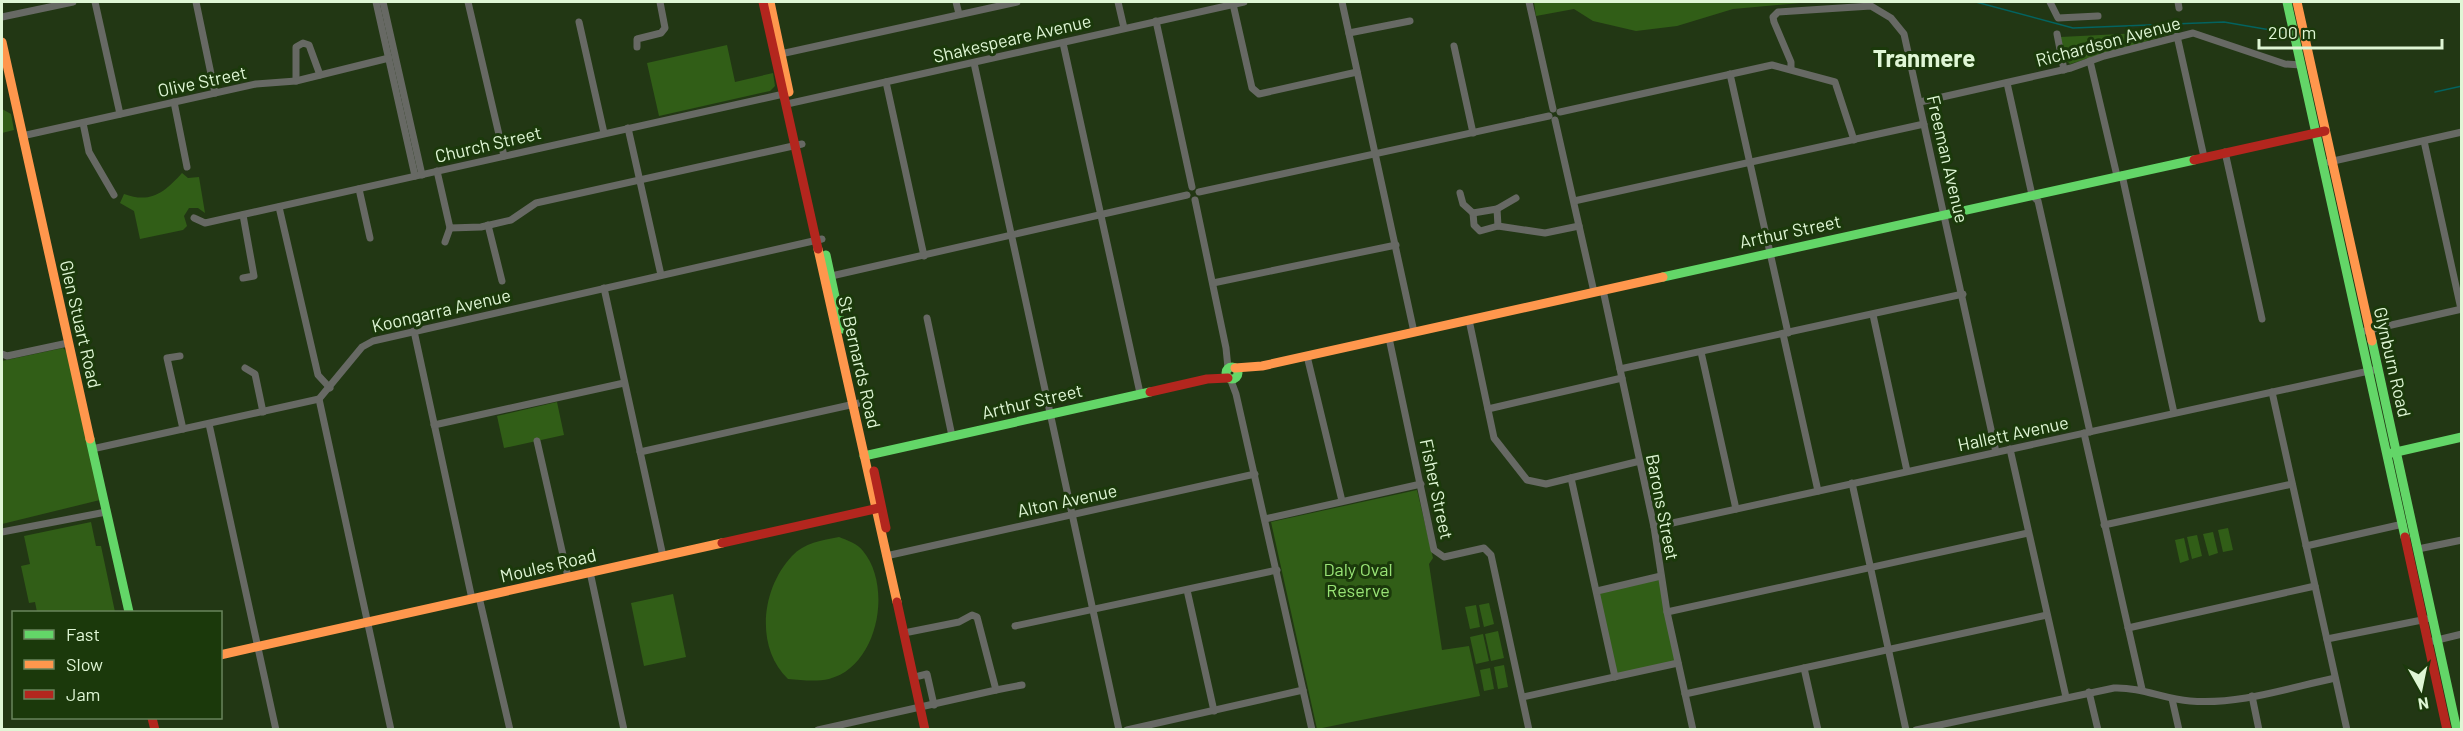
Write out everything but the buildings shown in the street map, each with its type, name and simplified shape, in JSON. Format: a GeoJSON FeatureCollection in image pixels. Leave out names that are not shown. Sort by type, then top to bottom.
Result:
{"type":"FeatureCollection","features":[{"type":"Feature","properties":{"kind":"main road","name":"St Bernards Road"},"geometry":{"type":"LineString","coordinates":[[763,2],[799,144],[889,555],[931,729]]}},
{"type":"Feature","properties":{"kind":"main road","name":"St Bernards Road"},"geometry":{"type":"LineString","coordinates":[[770,2],[778,54]]}},
{"type":"Feature","properties":{"kind":"main road","name":"Glynburn Road"},"geometry":{"type":"LineString","coordinates":[[2287,2],[2312,118],[2320,132]]}},
{"type":"Feature","properties":{"kind":"main road","name":"Glynburn Road"},"geometry":{"type":"LineString","coordinates":[[2297,2],[2320,132],[2359,284],[2364,331],[2392,453],[2418,549],[2428,618]]}},
{"type":"Feature","properties":{"kind":"main road","name":"Glen Stuart Road"},"geometry":{"type":"LineString","coordinates":[[2,42],[5,80],[22,136],[129,611]]}},
{"type":"Feature","properties":{"kind":"main road"},"geometry":{"type":"LineString","coordinates":[[2296,137],[2312,118]]}},
{"type":"Feature","properties":{"kind":"main road","name":"Arthur Street"},"geometry":{"type":"LineString","coordinates":[[867,455],[2320,132]]}},
{"type":"Feature","properties":{"kind":"main road","name":"Glynburn Road"},"geometry":{"type":"LineString","coordinates":[[2327,162],[2354,309],[2364,331]]}},
{"type":"Feature","properties":{"kind":"main road"},"geometry":{"type":"LineString","coordinates":[[2354,309],[2358,303],[2359,284]]}},
{"type":"Feature","properties":{"kind":"main road"},"geometry":{"type":"LineString","coordinates":[[2392,453],[2462,437]]}},
{"type":"Feature","properties":{"kind":"main road","name":"Glynburn Road"},"geometry":{"type":"LineString","coordinates":[[2392,453],[2403,524],[2433,641],[2447,729]]}},
{"type":"Feature","properties":{"kind":"main road","name":"Moules Road"},"geometry":{"type":"LineString","coordinates":[[222,655],[879,508]]}},
{"type":"Feature","properties":{"kind":"main road","name":"St Bernards Road"},"geometry":{"type":"LineString","coordinates":[[889,555],[927,706],[925,729]]}},
{"type":"Feature","properties":{"kind":"main road","name":"Glynburn Road"},"geometry":{"type":"LineString","coordinates":[[2433,641],[2460,729]]}},
{"type":"Feature","properties":{"kind":"street"},"geometry":{"type":"LineString","coordinates":[[2,17],[73,2]]}},
{"type":"Feature","properties":{"kind":"street"},"geometry":{"type":"LineString","coordinates":[[95,2],[120,114]]}},
{"type":"Feature","properties":{"kind":"street"},"geometry":{"type":"LineString","coordinates":[[196,2],[215,93]]}},
{"type":"Feature","properties":{"kind":"street"},"geometry":{"type":"LineString","coordinates":[[376,2],[419,175]]}},
{"type":"Feature","properties":{"kind":"street"},"geometry":{"type":"LineString","coordinates":[[383,2],[419,175]]}},
{"type":"Feature","properties":{"kind":"street"},"geometry":{"type":"LineString","coordinates":[[468,2],[504,156]]}},
{"type":"Feature","properties":{"kind":"street"},"geometry":{"type":"LineString","coordinates":[[637,47],[637,39],[661,33],[665,28],[660,2]]}},
{"type":"Feature","properties":{"kind":"street"},"geometry":{"type":"LineString","coordinates":[[956,2],[959,14]]}},
{"type":"Feature","properties":{"kind":"street"},"geometry":{"type":"LineString","coordinates":[[778,54],[1017,2]]}},
{"type":"Feature","properties":{"kind":"street"},"geometry":{"type":"LineString","coordinates":[[1118,2],[1124,28]]}},
{"type":"Feature","properties":{"kind":"street","name":"Shakespeare Avenue"},"geometry":{"type":"LineString","coordinates":[[788,98],[886,82],[1244,2]]}},
{"type":"Feature","properties":{"kind":"street"},"geometry":{"type":"LineString","coordinates":[[1342,2],[1414,332]]}},
{"type":"Feature","properties":{"kind":"street","name":"Barons Street"},"geometry":{"type":"LineString","coordinates":[[1529,2],[1579,226],[1620,369],[1654,526],[1667,612],[1693,729]]}},
{"type":"Feature","properties":{"kind":"street"},"geometry":{"type":"LineString","coordinates":[[2050,2],[2058,18],[2098,16]]}},
{"type":"Feature","properties":{"kind":"street"},"geometry":{"type":"LineString","coordinates":[[1233,4],[1252,88],[1259,94],[1357,72]]}},
{"type":"Feature","properties":{"kind":"street","name":"Freeman Avenue"},"geometry":{"type":"LineString","coordinates":[[1791,69],[1791,62],[1774,22],[1773,17],[1778,12],[1871,6],[1891,18],[1904,34],[1996,452]]}},
{"type":"Feature","properties":{"kind":"street"},"geometry":{"type":"LineString","coordinates":[[1156,21],[1192,187],[1199,192],[1375,155],[1772,65],[1836,83],[1854,140]]}},
{"type":"Feature","properties":{"kind":"street"},"geometry":{"type":"LineString","coordinates":[[1349,33],[1410,21]]}},
{"type":"Feature","properties":{"kind":"street"},"geometry":{"type":"LineString","coordinates":[[579,22],[604,133]]}},
{"type":"Feature","properties":{"kind":"street"},"geometry":{"type":"LineString","coordinates":[[2057,34],[2064,70]]}},
{"type":"Feature","properties":{"kind":"street","name":"Richardson Avenue"},"geometry":{"type":"LineString","coordinates":[[1920,102],[2064,70],[2177,36],[2201,34],[2285,64],[2301,65]]}},
{"type":"Feature","properties":{"kind":"street"},"geometry":{"type":"LineString","coordinates":[[2177,36],[2204,156]]}},
{"type":"Feature","properties":{"kind":"street"},"geometry":{"type":"LineString","coordinates":[[296,81],[296,47],[303,43],[309,45],[320,75]]}},
{"type":"Feature","properties":{"kind":"street"},"geometry":{"type":"LineString","coordinates":[[1063,43],[1140,393]]}},
{"type":"Feature","properties":{"kind":"street"},"geometry":{"type":"LineString","coordinates":[[1455,46],[1473,133]]}},
{"type":"Feature","properties":{"kind":"street","name":"Olive Street"},"geometry":{"type":"LineString","coordinates":[[22,136],[256,84],[296,81],[389,58]]}},
{"type":"Feature","properties":{"kind":"street"},"geometry":{"type":"LineString","coordinates":[[2090,61],[2174,414]]}},
{"type":"Feature","properties":{"kind":"street"},"geometry":{"type":"LineString","coordinates":[[974,63],[1119,729]]}},
{"type":"Feature","properties":{"kind":"street"},"geometry":{"type":"LineString","coordinates":[[1730,74],[1818,491]]}},
{"type":"Feature","properties":{"kind":"street"},"geometry":{"type":"LineString","coordinates":[[886,82],[924,256]]}},
{"type":"Feature","properties":{"kind":"street"},"geometry":{"type":"LineString","coordinates":[[2007,83],[2032,195],[2038,201],[2087,432],[2104,525],[2142,689]]}},
{"type":"Feature","properties":{"kind":"street","name":"Church Street"},"geometry":{"type":"LineString","coordinates":[[194,218],[205,223],[604,133],[788,98]]}},
{"type":"Feature","properties":{"kind":"street"},"geometry":{"type":"LineString","coordinates":[[174,102],[188,167]]}},
{"type":"Feature","properties":{"kind":"street"},"geometry":{"type":"LineString","coordinates":[[83,123],[89,152],[114,195]]}},
{"type":"Feature","properties":{"kind":"street"},"geometry":{"type":"LineString","coordinates":[[1574,201],[1924,124]]}},
{"type":"Feature","properties":{"kind":"street"},"geometry":{"type":"LineString","coordinates":[[628,128],[661,275]]}},
{"type":"Feature","properties":{"kind":"street"},"geometry":{"type":"LineString","coordinates":[[2327,162],[2462,132]]}},
{"type":"Feature","properties":{"kind":"street"},"geometry":{"type":"LineString","coordinates":[[2364,331],[2461,309],[2424,141]]}},
{"type":"Feature","properties":{"kind":"street"},"geometry":{"type":"LineString","coordinates":[[450,228],[488,225],[511,220],[536,202],[799,144]]}},
{"type":"Feature","properties":{"kind":"street"},"geometry":{"type":"LineString","coordinates":[[2225,152],[2262,319]]}},
{"type":"Feature","properties":{"kind":"street"},"geometry":{"type":"LineString","coordinates":[[437,171],[450,228],[445,242]]}},
{"type":"Feature","properties":{"kind":"street"},"geometry":{"type":"LineString","coordinates":[[828,277],[1187,195],[1192,187]]}},
{"type":"Feature","properties":{"kind":"street"},"geometry":{"type":"LineString","coordinates":[[359,189],[370,238]]}},
{"type":"Feature","properties":{"kind":"street"},"geometry":{"type":"LineString","coordinates":[[1199,192],[1195,200],[1226,348],[1312,729]]}},
{"type":"Feature","properties":{"kind":"street"},"geometry":{"type":"LineString","coordinates":[[1460,193],[1463,204],[1473,213],[1473,222],[1477,230],[1498,226],[1545,232],[1579,226]]}},
{"type":"Feature","properties":{"kind":"street"},"geometry":{"type":"LineString","coordinates":[[1187,195],[1195,200]]}},
{"type":"Feature","properties":{"kind":"street"},"geometry":{"type":"LineString","coordinates":[[1473,213],[1497,209],[1516,198]]}},
{"type":"Feature","properties":{"kind":"street"},"geometry":{"type":"LineString","coordinates":[[279,207],[318,375],[330,388]]}},
{"type":"Feature","properties":{"kind":"street"},"geometry":{"type":"LineString","coordinates":[[1497,209],[1498,226]]}},
{"type":"Feature","properties":{"kind":"street"},"geometry":{"type":"LineString","coordinates":[[243,215],[254,276],[243,278]]}},
{"type":"Feature","properties":{"kind":"street"},"geometry":{"type":"LineString","coordinates":[[488,225],[502,281]]}},
{"type":"Feature","properties":{"kind":"street","name":"Koongarra Avenue"},"geometry":{"type":"LineString","coordinates":[[319,399],[367,343],[819,240]]}},
{"type":"Feature","properties":{"kind":"street"},"geometry":{"type":"LineString","coordinates":[[1213,283],[1396,245]]}},
{"type":"Feature","properties":{"kind":"street"},"geometry":{"type":"LineString","coordinates":[[604,288],[663,556]]}},
{"type":"Feature","properties":{"kind":"street"},"geometry":{"type":"LineString","coordinates":[[1620,369],[1963,294]]}},
{"type":"Feature","properties":{"kind":"street"},"geometry":{"type":"LineString","coordinates":[[1873,315],[1907,471]]}},
{"type":"Feature","properties":{"kind":"street"},"geometry":{"type":"LineString","coordinates":[[927,318],[952,436]]}},
{"type":"Feature","properties":{"kind":"street"},"geometry":{"type":"LineString","coordinates":[[1469,320],[1497,444],[1527,480],[1538,484],[1640,461]]}},
{"type":"Feature","properties":{"kind":"street"},"geometry":{"type":"LineString","coordinates":[[414,331],[475,598],[510,729]]}},
{"type":"Feature","properties":{"kind":"street","name":"Fisher Street"},"geometry":{"type":"LineString","coordinates":[[1389,338],[1436,553],[1444,557],[1484,548],[1491,555],[1529,729]]}},
{"type":"Feature","properties":{"kind":"street"},"geometry":{"type":"LineString","coordinates":[[2,354],[7,356],[68,343]]}},
{"type":"Feature","properties":{"kind":"street"},"geometry":{"type":"LineString","coordinates":[[1701,352],[1736,509]]}},
{"type":"Feature","properties":{"kind":"street"},"geometry":{"type":"LineString","coordinates":[[180,356],[167,358],[183,429]]}},
{"type":"Feature","properties":{"kind":"street"},"geometry":{"type":"LineString","coordinates":[[1307,356],[1341,501]]}},
{"type":"Feature","properties":{"kind":"street"},"geometry":{"type":"LineString","coordinates":[[244,368],[255,374],[263,412]]}},
{"type":"Feature","properties":{"kind":"street","name":"Hallett Avenue"},"geometry":{"type":"LineString","coordinates":[[1654,526],[2373,370]]}},
{"type":"Feature","properties":{"kind":"street"},"geometry":{"type":"LineString","coordinates":[[1488,409],[1622,378]]}},
{"type":"Feature","properties":{"kind":"street"},"geometry":{"type":"LineString","coordinates":[[434,425],[624,382]]}},
{"type":"Feature","properties":{"kind":"street"},"geometry":{"type":"LineString","coordinates":[[2272,392],[2347,729]]}},
{"type":"Feature","properties":{"kind":"street"},"geometry":{"type":"LineString","coordinates":[[92,449],[319,399],[391,729]]}},
{"type":"Feature","properties":{"kind":"street"},"geometry":{"type":"LineString","coordinates":[[640,452],[856,404]]}},
{"type":"Feature","properties":{"kind":"street"},"geometry":{"type":"LineString","coordinates":[[209,424],[276,729]]}},
{"type":"Feature","properties":{"kind":"street"},"geometry":{"type":"LineString","coordinates":[[537,441],[568,577]]}},
{"type":"Feature","properties":{"kind":"street"},"geometry":{"type":"LineString","coordinates":[[2010,449],[2066,697]]}},
{"type":"Feature","properties":{"kind":"street","name":"Alton Avenue"},"geometry":{"type":"LineString","coordinates":[[889,555],[1255,474]]}},
{"type":"Feature","properties":{"kind":"street"},"geometry":{"type":"LineString","coordinates":[[1571,478],[1615,677]]}},
{"type":"Feature","properties":{"kind":"street"},"geometry":{"type":"LineString","coordinates":[[1852,483],[1906,729]]}},
{"type":"Feature","properties":{"kind":"street"},"geometry":{"type":"LineString","coordinates":[[1265,519],[1421,484]]}},
{"type":"Feature","properties":{"kind":"street"},"geometry":{"type":"LineString","coordinates":[[2104,525],[2292,484]]}},
{"type":"Feature","properties":{"kind":"street"},"geometry":{"type":"LineString","coordinates":[[2,532],[106,512]]}},
{"type":"Feature","properties":{"kind":"street"},"geometry":{"type":"LineString","coordinates":[[2306,546],[2403,524]]}},
{"type":"Feature","properties":{"kind":"street"},"geometry":{"type":"LineString","coordinates":[[1667,612],[2028,532]]}},
{"type":"Feature","properties":{"kind":"street"},"geometry":{"type":"LineString","coordinates":[[2418,549],[2462,540]]}},
{"type":"Feature","properties":{"kind":"street"},"geometry":{"type":"LineString","coordinates":[[1014,626],[1277,570]]}},
{"type":"Feature","properties":{"kind":"street"},"geometry":{"type":"LineString","coordinates":[[591,572],[624,729]]}},
{"type":"Feature","properties":{"kind":"street"},"geometry":{"type":"LineString","coordinates":[[1597,591],[1661,576]]}},
{"type":"Feature","properties":{"kind":"street"},"geometry":{"type":"LineString","coordinates":[[2128,628],[2315,586]]}},
{"type":"Feature","properties":{"kind":"street"},"geometry":{"type":"LineString","coordinates":[[1187,590],[1214,711]]}},
{"type":"Feature","properties":{"kind":"street"},"geometry":{"type":"LineString","coordinates":[[909,632],[959,622],[972,615],[977,617],[996,690]]}},
{"type":"Feature","properties":{"kind":"street"},"geometry":{"type":"LineString","coordinates":[[1685,694],[2047,615]]}},
{"type":"Feature","properties":{"kind":"street"},"geometry":{"type":"LineString","coordinates":[[2327,639],[2428,618]]}},
{"type":"Feature","properties":{"kind":"street"},"geometry":{"type":"LineString","coordinates":[[2433,641],[2462,634]]}},
{"type":"Feature","properties":{"kind":"street"},"geometry":{"type":"LineString","coordinates":[[1523,697],[1678,663]]}},
{"type":"Feature","properties":{"kind":"street"},"geometry":{"type":"LineString","coordinates":[[1804,668],[1818,729]]}},
{"type":"Feature","properties":{"kind":"street"},"geometry":{"type":"LineString","coordinates":[[1916,729],[2114,688],[2142,689],[2172,699],[2209,701],[2252,696],[2335,678]]}},
{"type":"Feature","properties":{"kind":"street"},"geometry":{"type":"LineString","coordinates":[[820,729],[1022,685]]}},
{"type":"Feature","properties":{"kind":"street"},"geometry":{"type":"LineString","coordinates":[[1127,729],[1303,690]]}},
{"type":"Feature","properties":{"kind":"street"},"geometry":{"type":"LineString","coordinates":[[2089,692],[2098,729]]}},
{"type":"Feature","properties":{"kind":"street"},"geometry":{"type":"LineString","coordinates":[[2252,696],[2259,729]]}},
{"type":"Feature","properties":{"kind":"street"},"geometry":{"type":"LineString","coordinates":[[2172,699],[2179,729]]}},
{"type":"Feature","properties":{"kind":"green space"},"geometry":{"type":"Polygon","coordinates":[[[1534,2],[1812,2],[1733,9],[1677,26],[1636,31],[1593,21],[1574,9],[1536,16],[1534,2]]]}},
{"type":"Feature","properties":{"kind":"green space"},"geometry":{"type":"Polygon","coordinates":[[[2181,31],[2070,64],[2065,59],[2060,37],[2181,31]]]}},
{"type":"Feature","properties":{"kind":"green space"},"geometry":{"type":"Polygon","coordinates":[[[727,45],[735,82],[773,73],[775,86],[770,91],[659,116],[647,63],[727,45]]]}},
{"type":"Feature","properties":{"kind":"green space"},"geometry":{"type":"Polygon","coordinates":[[[2,109],[11,114],[14,130],[2,133],[2,109]]]}},
{"type":"Feature","properties":{"kind":"green space"},"geometry":{"type":"Polygon","coordinates":[[[182,173],[188,178],[199,177],[205,213],[198,208],[189,208],[184,216],[187,226],[183,230],[140,239],[134,211],[120,203],[124,194],[142,198],[150,197],[170,186],[182,173]]]}},
{"type":"Feature","properties":{"kind":"green space"},"geometry":{"type":"Polygon","coordinates":[[[63,348],[67,352],[100,500],[2,524],[2,361],[63,348]]]}},
{"type":"Feature","properties":{"kind":"green space"},"geometry":{"type":"Polygon","coordinates":[[[557,402],[564,435],[504,448],[497,416],[557,402]]]}},
{"type":"Feature","properties":{"kind":"green space","name":"Daly Oval Reserve"},"geometry":{"type":"Polygon","coordinates":[[[1417,490],[1433,558],[1429,564],[1442,650],[1469,646],[1480,696],[1317,729],[1271,522],[1417,490]]]}},
{"type":"Feature","properties":{"kind":"green space"},"geometry":{"type":"Polygon","coordinates":[[[91,522],[96,546],[101,546],[115,611],[37,611],[35,602],[29,603],[21,566],[30,564],[24,536],[91,522]]]}},
{"type":"Feature","properties":{"kind":"green space"},"geometry":{"type":"Polygon","coordinates":[[[2228,528],[2233,550],[2223,552],[2218,530],[2228,528]]]}},
{"type":"Feature","properties":{"kind":"green space"},"geometry":{"type":"Polygon","coordinates":[[[2213,532],[2218,553],[2209,556],[2203,534],[2213,532]]]}},
{"type":"Feature","properties":{"kind":"green space"},"geometry":{"type":"Polygon","coordinates":[[[2197,535],[2202,556],[2192,559],[2187,537],[2197,535]]]}},
{"type":"Feature","properties":{"kind":"green space"},"geometry":{"type":"Polygon","coordinates":[[[839,537],[852,542],[861,549],[872,566],[877,584],[876,624],[869,643],[859,659],[846,672],[824,680],[788,679],[777,666],[770,651],[766,618],[768,601],[782,569],[792,556],[802,548],[814,543],[839,537]]]}},
{"type":"Feature","properties":{"kind":"green space"},"geometry":{"type":"Polygon","coordinates":[[[2184,538],[2189,560],[2180,563],[2175,540],[2184,538]]]}},
{"type":"Feature","properties":{"kind":"green space"},"geometry":{"type":"Polygon","coordinates":[[[1661,576],[1678,663],[1615,677],[1597,591],[1661,576]]]}},
{"type":"Feature","properties":{"kind":"green space"},"geometry":{"type":"Polygon","coordinates":[[[673,594],[686,657],[644,666],[631,603],[673,594]]]}},
{"type":"Feature","properties":{"kind":"green space"},"geometry":{"type":"Polygon","coordinates":[[[1489,603],[1494,624],[1484,627],[1479,605],[1489,603]]]}},
{"type":"Feature","properties":{"kind":"green space"},"geometry":{"type":"Polygon","coordinates":[[[1476,605],[1480,627],[1470,629],[1465,607],[1476,605]]]}},
{"type":"Feature","properties":{"kind":"green space"},"geometry":{"type":"Polygon","coordinates":[[[1498,631],[1504,658],[1491,661],[1485,634],[1498,631]]]}},
{"type":"Feature","properties":{"kind":"green space"},"geometry":{"type":"Polygon","coordinates":[[[1483,634],[1489,661],[1476,664],[1470,637],[1483,634]]]}},
{"type":"Feature","properties":{"kind":"green space"},"geometry":{"type":"Polygon","coordinates":[[[1504,665],[1508,687],[1498,689],[1494,667],[1504,665]]]}},
{"type":"Feature","properties":{"kind":"green space"},"geometry":{"type":"Polygon","coordinates":[[[1490,668],[1494,689],[1484,691],[1480,670],[1490,668]]]}},
{"type":"Feature","properties":{"kind":"waterway"},"geometry":{"type":"LineString","coordinates":[[1976,2],[2073,28],[2224,22],[2288,33]]}},
{"type":"Feature","properties":{"kind":"waterway"},"geometry":{"type":"LineString","coordinates":[[2435,92],[2462,86]]}},
{"type":"Feature","properties":{"kind":"traffic: fast"},"geometry":{"type":"LineString","coordinates":[[2287,2],[2405,537]]}},
{"type":"Feature","properties":{"kind":"traffic: fast"},"geometry":{"type":"LineString","coordinates":[[1663,277],[2194,160]]}},
{"type":"Feature","properties":{"kind":"traffic: fast"},"geometry":{"type":"LineString","coordinates":[[826,255],[842,329]]}},
{"type":"Feature","properties":{"kind":"traffic: fast"},"geometry":{"type":"LineString","coordinates":[[2372,341],[2457,730]]}},
{"type":"Feature","properties":{"kind":"traffic: fast"},"geometry":{"type":"LineString","coordinates":[[1232,367],[1238,373],[1232,379],[1226,373],[1232,367]]}},
{"type":"Feature","properties":{"kind":"traffic: fast"},"geometry":{"type":"LineString","coordinates":[[864,456],[1150,392]]}},
{"type":"Feature","properties":{"kind":"traffic: fast"},"geometry":{"type":"LineString","coordinates":[[2392,453],[2462,437]]}},
{"type":"Feature","properties":{"kind":"traffic: fast"},"geometry":{"type":"LineString","coordinates":[[90,439],[129,611]]}},
{"type":"Feature","properties":{"kind":"traffic: slow"},"geometry":{"type":"LineString","coordinates":[[770,2],[789,92]]}},
{"type":"Feature","properties":{"kind":"traffic: slow"},"geometry":{"type":"LineString","coordinates":[[2297,2],[2372,341]]}},
{"type":"Feature","properties":{"kind":"traffic: slow"},"geometry":{"type":"LineString","coordinates":[[2,42],[90,439]]}},
{"type":"Feature","properties":{"kind":"traffic: slow"},"geometry":{"type":"LineString","coordinates":[[818,249],[897,602]]}},
{"type":"Feature","properties":{"kind":"traffic: slow"},"geometry":{"type":"LineString","coordinates":[[1235,368],[1262,366],[1663,277]]}},
{"type":"Feature","properties":{"kind":"traffic: slow"},"geometry":{"type":"LineString","coordinates":[[222,655],[722,543]]}},
{"type":"Feature","properties":{"kind":"traffic: jam"},"geometry":{"type":"LineString","coordinates":[[763,2],[818,249]]}},
{"type":"Feature","properties":{"kind":"traffic: jam"},"geometry":{"type":"LineString","coordinates":[[2194,160],[2325,131]]}},
{"type":"Feature","properties":{"kind":"traffic: jam"},"geometry":{"type":"LineString","coordinates":[[1150,392],[1207,379],[1228,378]]}},
{"type":"Feature","properties":{"kind":"traffic: jam"},"geometry":{"type":"LineString","coordinates":[[874,471],[886,528]]}},
{"type":"Feature","properties":{"kind":"traffic: jam"},"geometry":{"type":"LineString","coordinates":[[722,543],[879,508]]}},
{"type":"Feature","properties":{"kind":"traffic: jam"},"geometry":{"type":"LineString","coordinates":[[2405,537],[2447,730]]}},
{"type":"Feature","properties":{"kind":"traffic: jam"},"geometry":{"type":"LineString","coordinates":[[897,602],[925,730]]}},
{"type":"Feature","properties":{"kind":"traffic: jam"},"geometry":{"type":"LineString","coordinates":[[152,719],[155,730]]}},
{"type":"Feature","properties":{"kind":"district","name":"Tranmere"},"geometry":{"type":"Point","coordinates":[1924,57]}}]}
